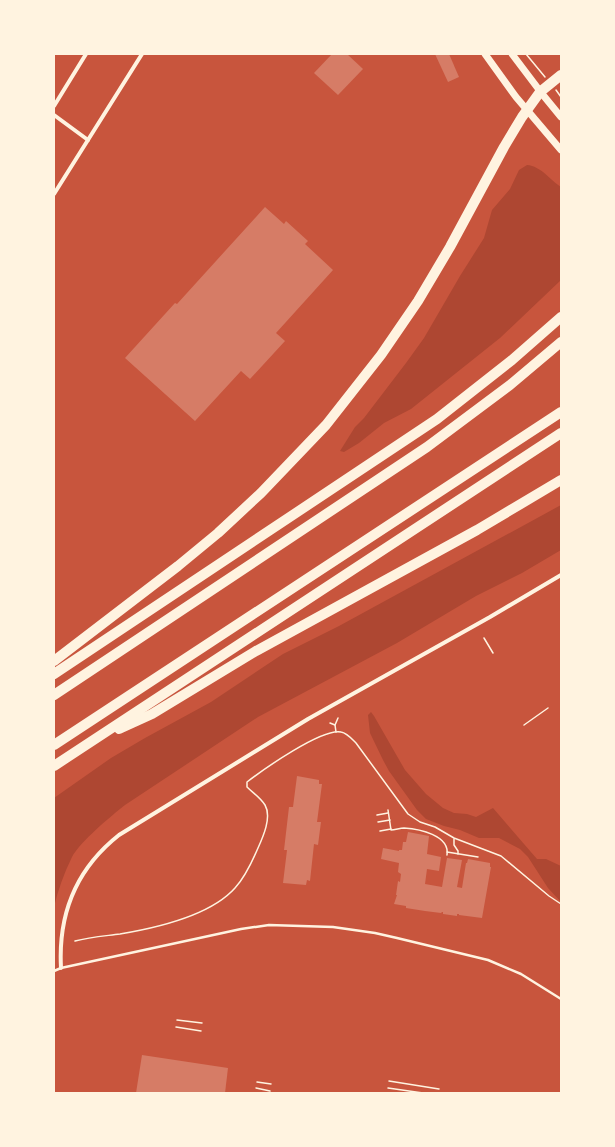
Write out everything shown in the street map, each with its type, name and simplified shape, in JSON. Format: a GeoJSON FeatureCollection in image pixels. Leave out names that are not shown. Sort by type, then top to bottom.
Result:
{"type":"FeatureCollection","features":[{"type":"Feature","properties":{"kind":"highway"},"geometry":{"type":"LineString","coordinates":[[54,661],[165,576],[218,533],[261,493],[326,424],[377,361],[418,301],[450,248],[504,147],[526,110],[540,92],[561,75]]}},
{"type":"Feature","properties":{"kind":"highway"},"geometry":{"type":"LineString","coordinates":[[54,674],[437,419],[512,360],[561,317]]}},
{"type":"Feature","properties":{"kind":"highway"},"geometry":{"type":"LineString","coordinates":[[54,695],[432,443],[510,385],[561,342]]}},
{"type":"Feature","properties":{"kind":"highway"},"geometry":{"type":"LineString","coordinates":[[54,745],[561,412]]}},
{"type":"Feature","properties":{"kind":"highway"},"geometry":{"type":"LineString","coordinates":[[54,766],[561,433]]}},
{"type":"Feature","properties":{"kind":"highway"},"geometry":{"type":"LineString","coordinates":[[100,736],[152,714],[256,651],[477,530],[561,480]]}},
{"type":"Feature","properties":{"kind":"main road"},"geometry":{"type":"LineString","coordinates":[[485,54],[526,110],[561,150]]}},
{"type":"Feature","properties":{"kind":"main road"},"geometry":{"type":"LineString","coordinates":[[512,54],[540,92],[561,117]]}},
{"type":"Feature","properties":{"kind":"street"},"geometry":{"type":"LineString","coordinates":[[54,106],[86,54]]}},
{"type":"Feature","properties":{"kind":"street"},"geometry":{"type":"LineString","coordinates":[[54,194],[142,54]]}},
{"type":"Feature","properties":{"kind":"street"},"geometry":{"type":"LineString","coordinates":[[54,115],[88,140]]}},
{"type":"Feature","properties":{"kind":"street"},"geometry":{"type":"LineString","coordinates":[[61,968],[62,932],[65,914],[72,896],[82,877],[94,860],[116,838],[141,821],[308,719],[490,617],[561,575]]}},
{"type":"Feature","properties":{"kind":"lane"},"geometry":{"type":"LineString","coordinates":[[54,971],[61,968],[241,929],[269,925],[333,927],[375,933],[488,960],[521,974],[561,999]]}},
{"type":"Feature","properties":{"kind":"path"},"geometry":{"type":"LineString","coordinates":[[526,54],[536,66]]}},
{"type":"Feature","properties":{"kind":"path"},"geometry":{"type":"LineString","coordinates":[[558,93],[561,97]]}},
{"type":"Feature","properties":{"kind":"path"},"geometry":{"type":"LineString","coordinates":[[484,638],[493,653]]}},
{"type":"Feature","properties":{"kind":"path"},"geometry":{"type":"LineString","coordinates":[[524,725],[548,708]]}},
{"type":"Feature","properties":{"kind":"path"},"geometry":{"type":"LineString","coordinates":[[336,732],[335,725],[338,718]]}},
{"type":"Feature","properties":{"kind":"path"},"geometry":{"type":"LineString","coordinates":[[330,723],[335,725]]}},
{"type":"Feature","properties":{"kind":"path"},"geometry":{"type":"LineString","coordinates":[[75,942],[89,937],[121,934],[164,925],[209,908],[224,899],[240,882],[254,858],[266,824],[267,810],[259,797],[247,787],[247,782],[280,758],[304,744],[318,737],[336,732],[342,732],[348,735],[356,743],[402,808],[408,814],[420,822],[435,827],[454,838],[501,856],[549,896],[561,904]]}},
{"type":"Feature","properties":{"kind":"path"},"geometry":{"type":"LineString","coordinates":[[388,810],[391,829]]}},
{"type":"Feature","properties":{"kind":"path"},"geometry":{"type":"LineString","coordinates":[[377,815],[388,813]]}},
{"type":"Feature","properties":{"kind":"path"},"geometry":{"type":"LineString","coordinates":[[378,822],[390,820]]}},
{"type":"Feature","properties":{"kind":"path"},"geometry":{"type":"LineString","coordinates":[[380,831],[403,828],[427,832],[443,841],[447,852],[446,856]]}},
{"type":"Feature","properties":{"kind":"path"},"geometry":{"type":"LineString","coordinates":[[454,838],[454,845],[458,851],[458,854]]}},
{"type":"Feature","properties":{"kind":"path"},"geometry":{"type":"LineString","coordinates":[[447,852],[478,857]]}},
{"type":"Feature","properties":{"kind":"path"},"geometry":{"type":"LineString","coordinates":[[177,1020],[202,1023]]}},
{"type":"Feature","properties":{"kind":"path"},"geometry":{"type":"LineString","coordinates":[[176,1027],[201,1031]]}},
{"type":"Feature","properties":{"kind":"path"},"geometry":{"type":"LineString","coordinates":[[389,1081],[439,1089]]}},
{"type":"Feature","properties":{"kind":"path"},"geometry":{"type":"LineString","coordinates":[[257,1082],[271,1084]]}},
{"type":"Feature","properties":{"kind":"path"},"geometry":{"type":"LineString","coordinates":[[256,1088],[270,1091]]}},
{"type":"Feature","properties":{"kind":"path"},"geometry":{"type":"LineString","coordinates":[[388,1088],[423,1093]]}},
{"type":"Feature","properties":{"kind":"shaded area"},"geometry":{"type":"Polygon","coordinates":[[[527,165],[537,168],[561,187],[561,280],[500,338],[411,409],[384,423],[359,443],[344,452],[340,451],[355,427],[364,418],[424,338],[484,238],[492,210],[510,189],[519,170],[527,165]]]}},
{"type":"Feature","properties":{"kind":"shaded area"},"geometry":{"type":"Polygon","coordinates":[[[561,505],[561,550],[522,573],[476,596],[397,643],[258,717],[125,805],[96,830],[76,851],[64,875],[54,907],[54,798],[111,758],[211,702],[283,654],[339,626],[561,505]]]}},
{"type":"Feature","properties":{"kind":"shaded area"},"geometry":{"type":"Polygon","coordinates":[[[371,712],[405,770],[426,794],[443,808],[454,813],[467,814],[476,817],[493,808],[537,859],[546,859],[561,866],[561,902],[548,888],[528,857],[520,849],[499,838],[479,838],[460,830],[444,826],[426,819],[417,810],[389,771],[370,733],[368,715],[371,712]]]}},
{"type":"Feature","properties":{"kind":"building"},"geometry":{"type":"Polygon","coordinates":[[[332,54],[347,54],[363,69],[338,95],[314,73],[332,54]]]}},
{"type":"Feature","properties":{"kind":"building"},"geometry":{"type":"Polygon","coordinates":[[[435,54],[449,54],[459,77],[448,82],[435,54]]]}},
{"type":"Feature","properties":{"kind":"building"},"geometry":{"type":"Polygon","coordinates":[[[265,207],[284,224],[286,221],[308,241],[305,244],[333,270],[276,333],[285,341],[250,379],[241,371],[195,421],[125,358],[175,303],[177,304],[265,207]]]}},
{"type":"Feature","properties":{"kind":"building"},"geometry":{"type":"Polygon","coordinates":[[[297,776],[319,780],[319,784],[322,784],[317,822],[321,822],[318,845],[314,844],[310,881],[307,880],[306,885],[283,883],[287,850],[284,850],[289,807],[293,807],[297,776]]]}},
{"type":"Feature","properties":{"kind":"building"},"geometry":{"type":"Polygon","coordinates":[[[408,832],[429,836],[427,854],[441,857],[439,871],[427,869],[425,884],[442,887],[447,858],[462,860],[457,887],[462,888],[468,859],[490,863],[491,867],[482,918],[459,914],[457,914],[457,916],[443,914],[443,912],[441,913],[406,908],[406,906],[394,904],[397,895],[398,881],[400,882],[401,874],[398,872],[399,863],[381,859],[383,848],[399,851],[402,850],[403,842],[406,842],[408,832]]]}},
{"type":"Feature","properties":{"kind":"building"},"geometry":{"type":"Polygon","coordinates":[[[142,1055],[228,1068],[225,1093],[136,1093],[142,1055]]]}}]}
